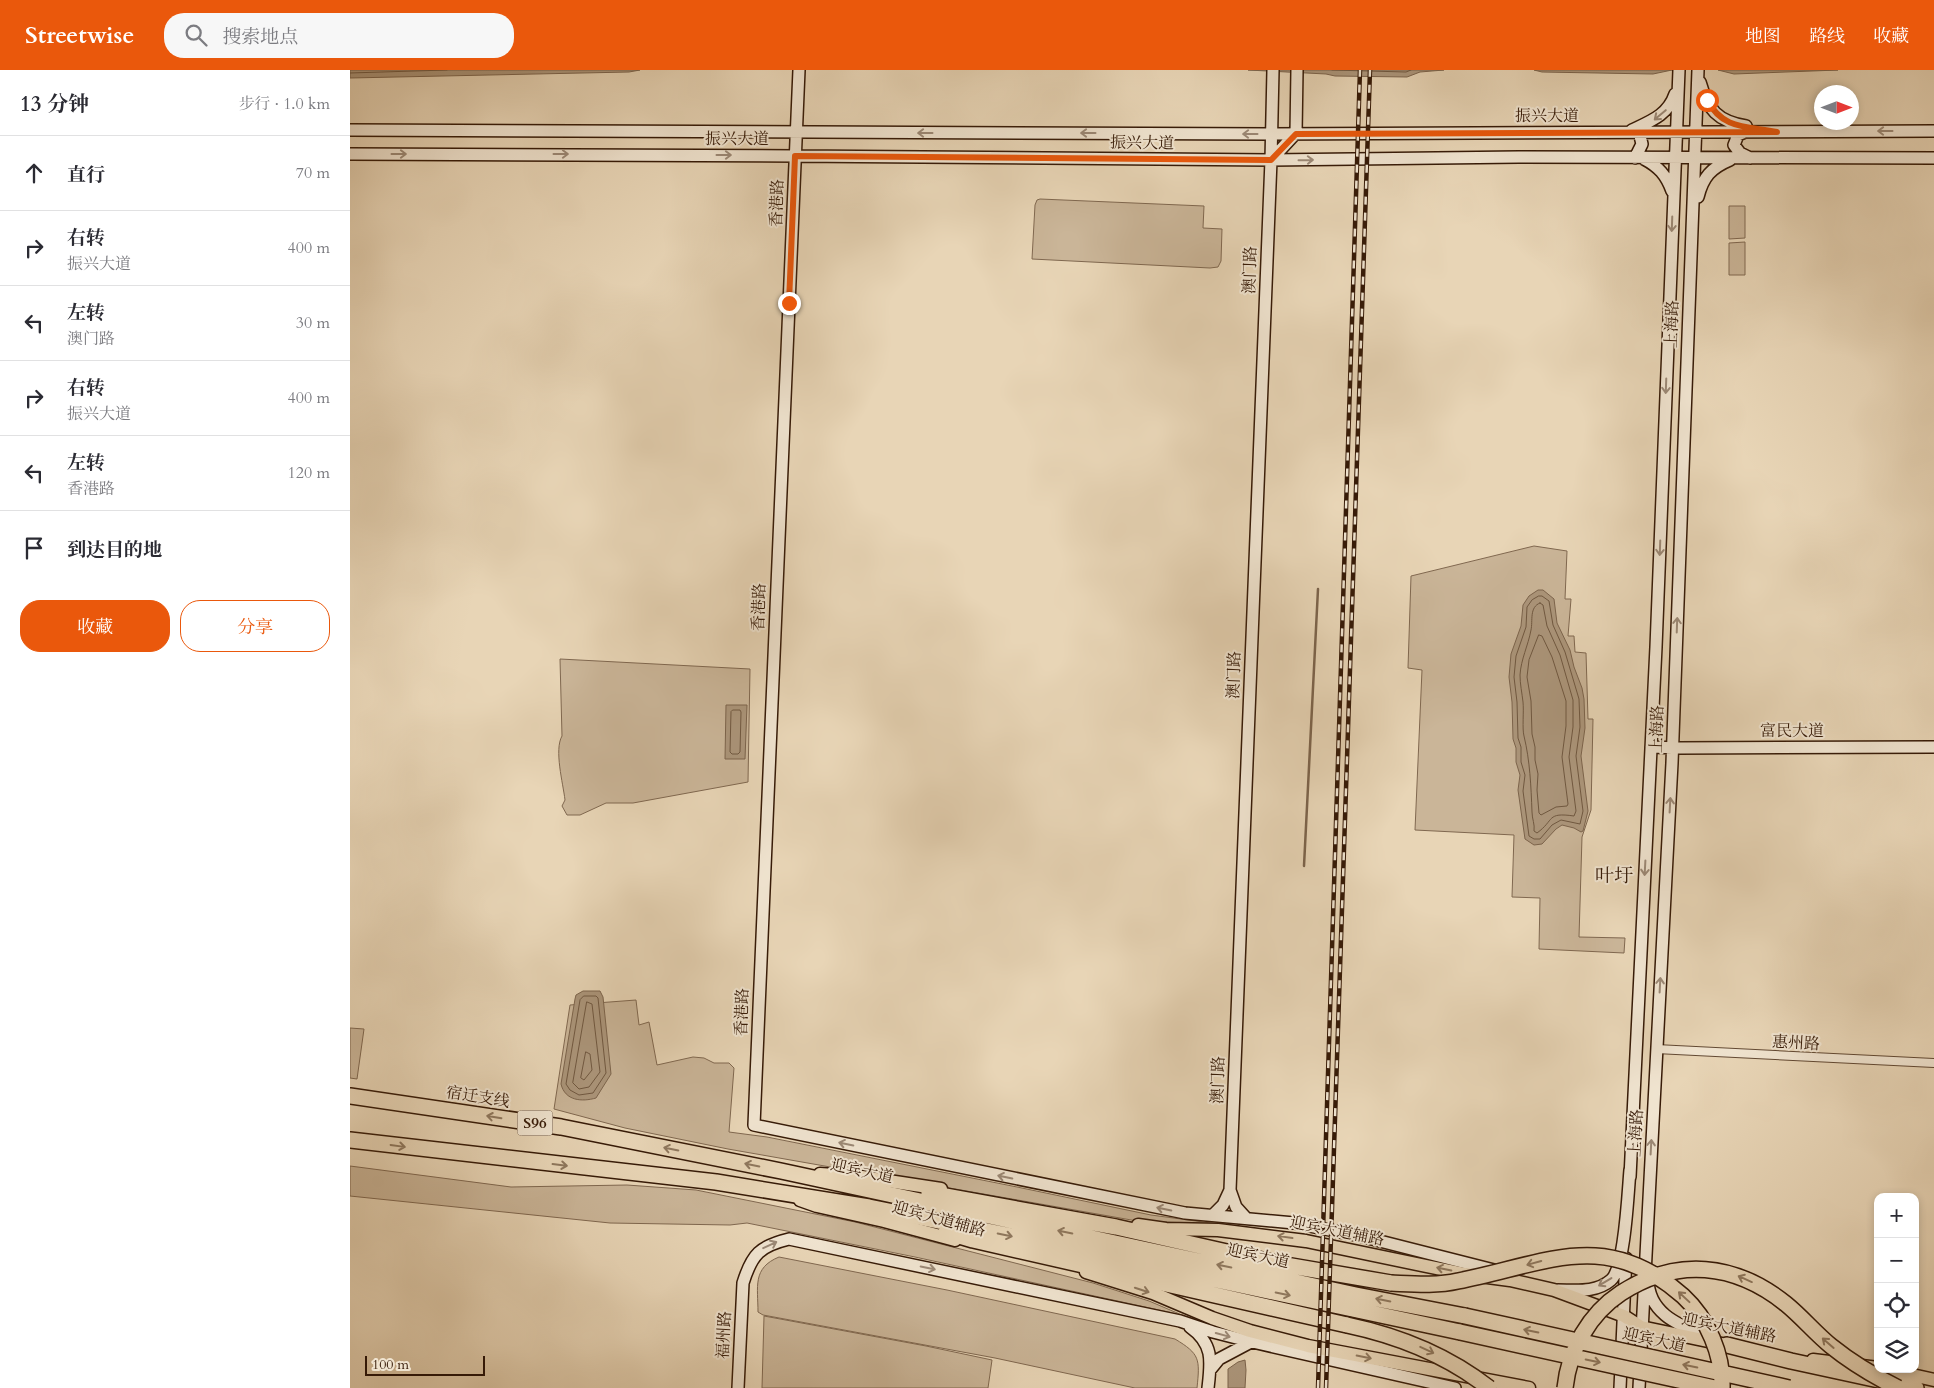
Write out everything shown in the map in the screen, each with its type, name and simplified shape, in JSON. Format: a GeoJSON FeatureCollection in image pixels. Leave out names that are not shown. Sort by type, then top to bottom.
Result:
{"type":"FeatureCollection","features":[{"type":"Feature","properties":{"kind":"highway","name":"宿迁支线"},"geometry":{"type":"LineString","coordinates":[[350,1096],[561,1128],[719,1159]]}},
{"type":"Feature","properties":{"kind":"highway","name":"迎宾大道"},"geometry":{"type":"LineString","coordinates":[[350,1140],[716,1182],[868,1208],[1016,1237],[1715,1388]]}},
{"type":"Feature","properties":{"kind":"highway","name":"迎宾大道"},"geometry":{"type":"LineString","coordinates":[[719,1159],[1356,1295],[1465,1316],[1789,1388]]}},
{"type":"Feature","properties":{"kind":"highway"},"geometry":{"type":"LineString","coordinates":[[781,1172],[962,1198],[1116,1227],[1280,1264],[1390,1283],[1427,1285],[1457,1281],[1545,1260],[1577,1255],[1610,1257],[1637,1265],[1668,1282],[1688,1301],[1703,1320],[1720,1360],[1722,1388]]}},
{"type":"Feature","properties":{"kind":"highway"},"geometry":{"type":"LineString","coordinates":[[868,1208],[973,1240],[1397,1337],[1428,1350],[1461,1368],[1489,1388]]}},
{"type":"Feature","properties":{"kind":"highway"},"geometry":{"type":"LineString","coordinates":[[1564,1388],[1573,1352],[1581,1336],[1592,1319],[1614,1298],[1636,1283],[1666,1272],[1691,1269],[1719,1270],[1743,1277],[1767,1290],[1787,1304],[1830,1345],[1870,1374],[1898,1388]]}},
{"type":"Feature","properties":{"kind":"highway"},"geometry":{"type":"LineString","coordinates":[[1727,1345],[1916,1388]]}},
{"type":"Feature","properties":{"kind":"main road","name":"香港路"},"geometry":{"type":"LineString","coordinates":[[800,70],[754,1125],[1185,1214],[1213,1215]]}},
{"type":"Feature","properties":{"kind":"main road","name":"澳门路"},"geometry":{"type":"LineString","coordinates":[[1230,1190],[1273,70]]}},
{"type":"Feature","properties":{"kind":"main road"},"geometry":{"type":"LineString","coordinates":[[1271,160],[1296,134],[1297,70]]}},
{"type":"Feature","properties":{"kind":"main road","name":"上海路"},"geometry":{"type":"LineString","coordinates":[[1620,1388],[1656,647],[1679,70]]}},
{"type":"Feature","properties":{"kind":"main road"},"geometry":{"type":"LineString","coordinates":[[1698,72],[1707,100],[1712,110],[1720,118],[1728,123],[1777,132]]}},
{"type":"Feature","properties":{"kind":"main road","name":"上海路"},"geometry":{"type":"LineString","coordinates":[[1639,1388],[1668,838],[1698,72]]}},
{"type":"Feature","properties":{"kind":"main road"},"geometry":{"type":"LineString","coordinates":[[1678,83],[1684,93],[1691,96],[1697,94]]}},
{"type":"Feature","properties":{"kind":"main road"},"geometry":{"type":"LineString","coordinates":[[1626,132],[1654,121],[1663,114],[1672,104],[1678,83]]}},
{"type":"Feature","properties":{"kind":"main road","name":"振兴大道"},"geometry":{"type":"LineString","coordinates":[[350,130],[1271,134],[1934,131]]}},
{"type":"Feature","properties":{"kind":"main road"},"geometry":{"type":"LineString","coordinates":[[1639,132],[1642,144],[1639,158],[1661,170],[1674,194]]}},
{"type":"Feature","properties":{"kind":"main road"},"geometry":{"type":"LineString","coordinates":[[1745,132],[1738,135],[1734,144],[1740,153],[1750,158]]}},
{"type":"Feature","properties":{"kind":"main road","name":"振兴大道"},"geometry":{"type":"LineString","coordinates":[[350,154],[1271,160],[1519,157],[1695,159],[1934,158]]}},
{"type":"Feature","properties":{"kind":"main road"},"geometry":{"type":"LineString","coordinates":[[1692,215],[1701,184],[1708,172],[1733,158]]}},
{"type":"Feature","properties":{"kind":"main road"},"geometry":{"type":"LineString","coordinates":[[1674,194],[1678,188],[1683,186],[1693,190]]}},
{"type":"Feature","properties":{"kind":"main road"},"geometry":{"type":"LineString","coordinates":[[1656,647],[1660,653],[1668,654],[1672,652],[1676,644]]}},
{"type":"Feature","properties":{"kind":"main road","name":"富民大道"},"geometry":{"type":"LineString","coordinates":[[1651,747],[1934,746]]}},
{"type":"Feature","properties":{"kind":"main road"},"geometry":{"type":"LineString","coordinates":[[1647,840],[1653,834],[1668,838]]}},
{"type":"Feature","properties":{"kind":"main road"},"geometry":{"type":"LineString","coordinates":[[1213,1215],[1294,1224],[1360,1236],[1520,1276],[1554,1290],[1584,1291],[1611,1280],[1618,1270],[1625,1227],[1630,1170]]}},
{"type":"Feature","properties":{"kind":"main road"},"geometry":{"type":"LineString","coordinates":[[1650,1171],[1652,1201],[1648,1285],[1651,1296],[1664,1315],[1671,1321],[1727,1345]]}},
{"type":"Feature","properties":{"kind":"main road","name":"迎宾大道辅路"},"geometry":{"type":"LineString","coordinates":[[781,1172],[862,1177],[930,1187],[1148,1228],[1218,1230],[1306,1240],[1554,1290],[1624,1316],[1641,1327],[1727,1345],[1874,1367]]}},
{"type":"Feature","properties":{"kind":"main road"},"geometry":{"type":"LineString","coordinates":[[1213,1215],[1224,1205],[1230,1190]]}},
{"type":"Feature","properties":{"kind":"main road"},"geometry":{"type":"LineString","coordinates":[[1230,1190],[1236,1207],[1246,1218]]}},
{"type":"Feature","properties":{"kind":"main road","name":"迎宾大道辅路"},"geometry":{"type":"LineString","coordinates":[[774,1191],[818,1206],[884,1221],[1018,1257],[1086,1272],[1153,1293],[1212,1318],[1250,1331],[1308,1346],[1530,1388]]}},
{"type":"Feature","properties":{"kind":"main road","name":"福州路"},"geometry":{"type":"LineString","coordinates":[[738,1388],[743,1283],[748,1267],[755,1255],[764,1247],[789,1239],[1180,1321],[1251,1342],[1436,1384]]}},
{"type":"Feature","properties":{"kind":"main road"},"geometry":{"type":"LineString","coordinates":[[1180,1321],[1200,1335],[1205,1341],[1210,1357],[1208,1388]]}},
{"type":"Feature","properties":{"kind":"main road"},"geometry":{"type":"LineString","coordinates":[[1210,1370],[1224,1355],[1251,1342]]}},
{"type":"Feature","properties":{"kind":"main road"},"geometry":{"type":"LineString","coordinates":[[1903,1373],[1934,1380]]}},
{"type":"Feature","properties":{"kind":"main road"},"geometry":{"type":"LineString","coordinates":[[1436,1384],[1449,1388]]}},
{"type":"Feature","properties":{"kind":"main road"},"geometry":{"type":"LineString","coordinates":[[1436,1384],[1455,1388]]}},
{"type":"Feature","properties":{"kind":"street","name":"惠州路"},"geometry":{"type":"LineString","coordinates":[[1656,1049],[1934,1063]]}},
{"type":"Feature","properties":{"kind":"shaded area"},"geometry":{"type":"Polygon","coordinates":[[[1037,200],[1204,206],[1203,228],[1222,229],[1221,261],[1218,267],[1210,268],[1032,259],[1035,205],[1037,200]]]}},
{"type":"Feature","properties":{"kind":"shaded area"},"geometry":{"type":"Polygon","coordinates":[[[1729,206],[1745,206],[1745,238],[1729,239],[1729,206]]]}},
{"type":"Feature","properties":{"kind":"shaded area"},"geometry":{"type":"Polygon","coordinates":[[[1745,242],[1745,275],[1729,275],[1729,243],[1745,242]]]}},
{"type":"Feature","properties":{"kind":"shaded area"},"geometry":{"type":"Polygon","coordinates":[[[1534,546],[1567,551],[1565,599],[1571,599],[1568,636],[1574,636],[1575,652],[1586,653],[1588,719],[1593,719],[1591,810],[1582,837],[1579,937],[1625,938],[1624,953],[1539,949],[1540,898],[1512,897],[1514,835],[1415,830],[1422,670],[1408,668],[1411,576],[1534,546]]]}},
{"type":"Feature","properties":{"kind":"shaded area"},"geometry":{"type":"Polygon","coordinates":[[[560,659],[750,669],[748,782],[633,803],[606,803],[580,815],[567,815],[562,806],[565,800],[559,758],[562,736],[560,659]]]}},
{"type":"Feature","properties":{"kind":"shaded area"},"geometry":{"type":"Polygon","coordinates":[[[636,1000],[639,1025],[649,1022],[657,1065],[693,1057],[704,1058],[714,1063],[729,1063],[734,1068],[729,1132],[767,1137],[1151,1215],[1218,1224],[1137,1221],[728,1149],[625,1128],[554,1109],[570,1005],[636,1000]]]}},
{"type":"Feature","properties":{"kind":"shaded area"},"geometry":{"type":"Polygon","coordinates":[[[350,1028],[364,1029],[357,1079],[350,1078],[350,1028]]]}},
{"type":"Feature","properties":{"kind":"shaded area"},"geometry":{"type":"Polygon","coordinates":[[[350,1166],[511,1187],[627,1185],[696,1190],[855,1222],[1093,1283],[1149,1301],[1182,1315],[747,1223],[730,1225],[610,1223],[350,1196],[350,1166]]]}},
{"type":"Feature","properties":{"kind":"shaded area"},"geometry":{"type":"Polygon","coordinates":[[[779,1257],[947,1290],[1175,1339],[1194,1353],[1198,1364],[1197,1388],[1135,1388],[995,1358],[763,1315],[758,1312],[758,1279],[764,1267],[770,1261],[779,1257]]]}},
{"type":"Feature","properties":{"kind":"shaded area"},"geometry":{"type":"Polygon","coordinates":[[[764,1316],[992,1360],[988,1388],[762,1388],[764,1316]]]}},
{"type":"Feature","properties":{"kind":"water"},"geometry":{"type":"Polygon","coordinates":[[[350,70],[640,70],[629,72],[350,78],[350,70]]]}},
{"type":"Feature","properties":{"kind":"water"},"geometry":{"type":"Polygon","coordinates":[[[1248,70],[1444,70],[1420,72],[1407,77],[1335,76],[1248,70]]]}},
{"type":"Feature","properties":{"kind":"water"},"geometry":{"type":"Polygon","coordinates":[[[1534,70],[1672,70],[1653,74],[1542,72],[1534,70]]]}},
{"type":"Feature","properties":{"kind":"water"},"geometry":{"type":"Polygon","coordinates":[[[1718,70],[1838,70],[1734,74],[1718,70]]]}},
{"type":"Feature","properties":{"kind":"water"},"geometry":{"type":"Polygon","coordinates":[[[1538,590],[1543,590],[1554,599],[1557,623],[1570,650],[1582,688],[1585,728],[1581,756],[1588,811],[1583,831],[1581,832],[1562,825],[1542,844],[1534,845],[1525,839],[1518,790],[1520,775],[1513,739],[1509,677],[1511,654],[1521,626],[1523,605],[1529,596],[1538,590]]]}},
{"type":"Feature","properties":{"kind":"water"},"geometry":{"type":"Polygon","coordinates":[[[726,705],[747,705],[745,759],[725,759],[726,705]]]}},
{"type":"Feature","properties":{"kind":"water"},"geometry":{"type":"Polygon","coordinates":[[[583,991],[600,991],[603,997],[611,1074],[596,1098],[580,1100],[566,1094],[561,1084],[575,999],[576,995],[583,991]]]}},
{"type":"Feature","properties":{"kind":"water"},"geometry":{"type":"Polygon","coordinates":[[[1245,1360],[1245,1388],[1228,1388],[1228,1369],[1238,1362],[1245,1360]]]}},
{"type":"Feature","properties":{"kind":"waterway"},"geometry":{"type":"LineString","coordinates":[[1304,866],[1318,589]]}},
{"type":"Feature","properties":{"kind":"railway"},"geometry":{"type":"LineString","coordinates":[[1318,1388],[1360,70]]}},
{"type":"Feature","properties":{"kind":"railway"},"geometry":{"type":"LineString","coordinates":[[1326,1388],[1370,70]]}},
{"type":"Feature","properties":{"kind":"district","name":"叶圩"},"geometry":{"type":"Point","coordinates":[1614,876]}},
{"type":"Feature","properties":{"kind":"route"},"geometry":{"type":"LineString","coordinates":[[789,303],[795,156],[1271,160],[1296,134],[1777,132],[1728,123],[1712,110],[1707,100]]}}]}
